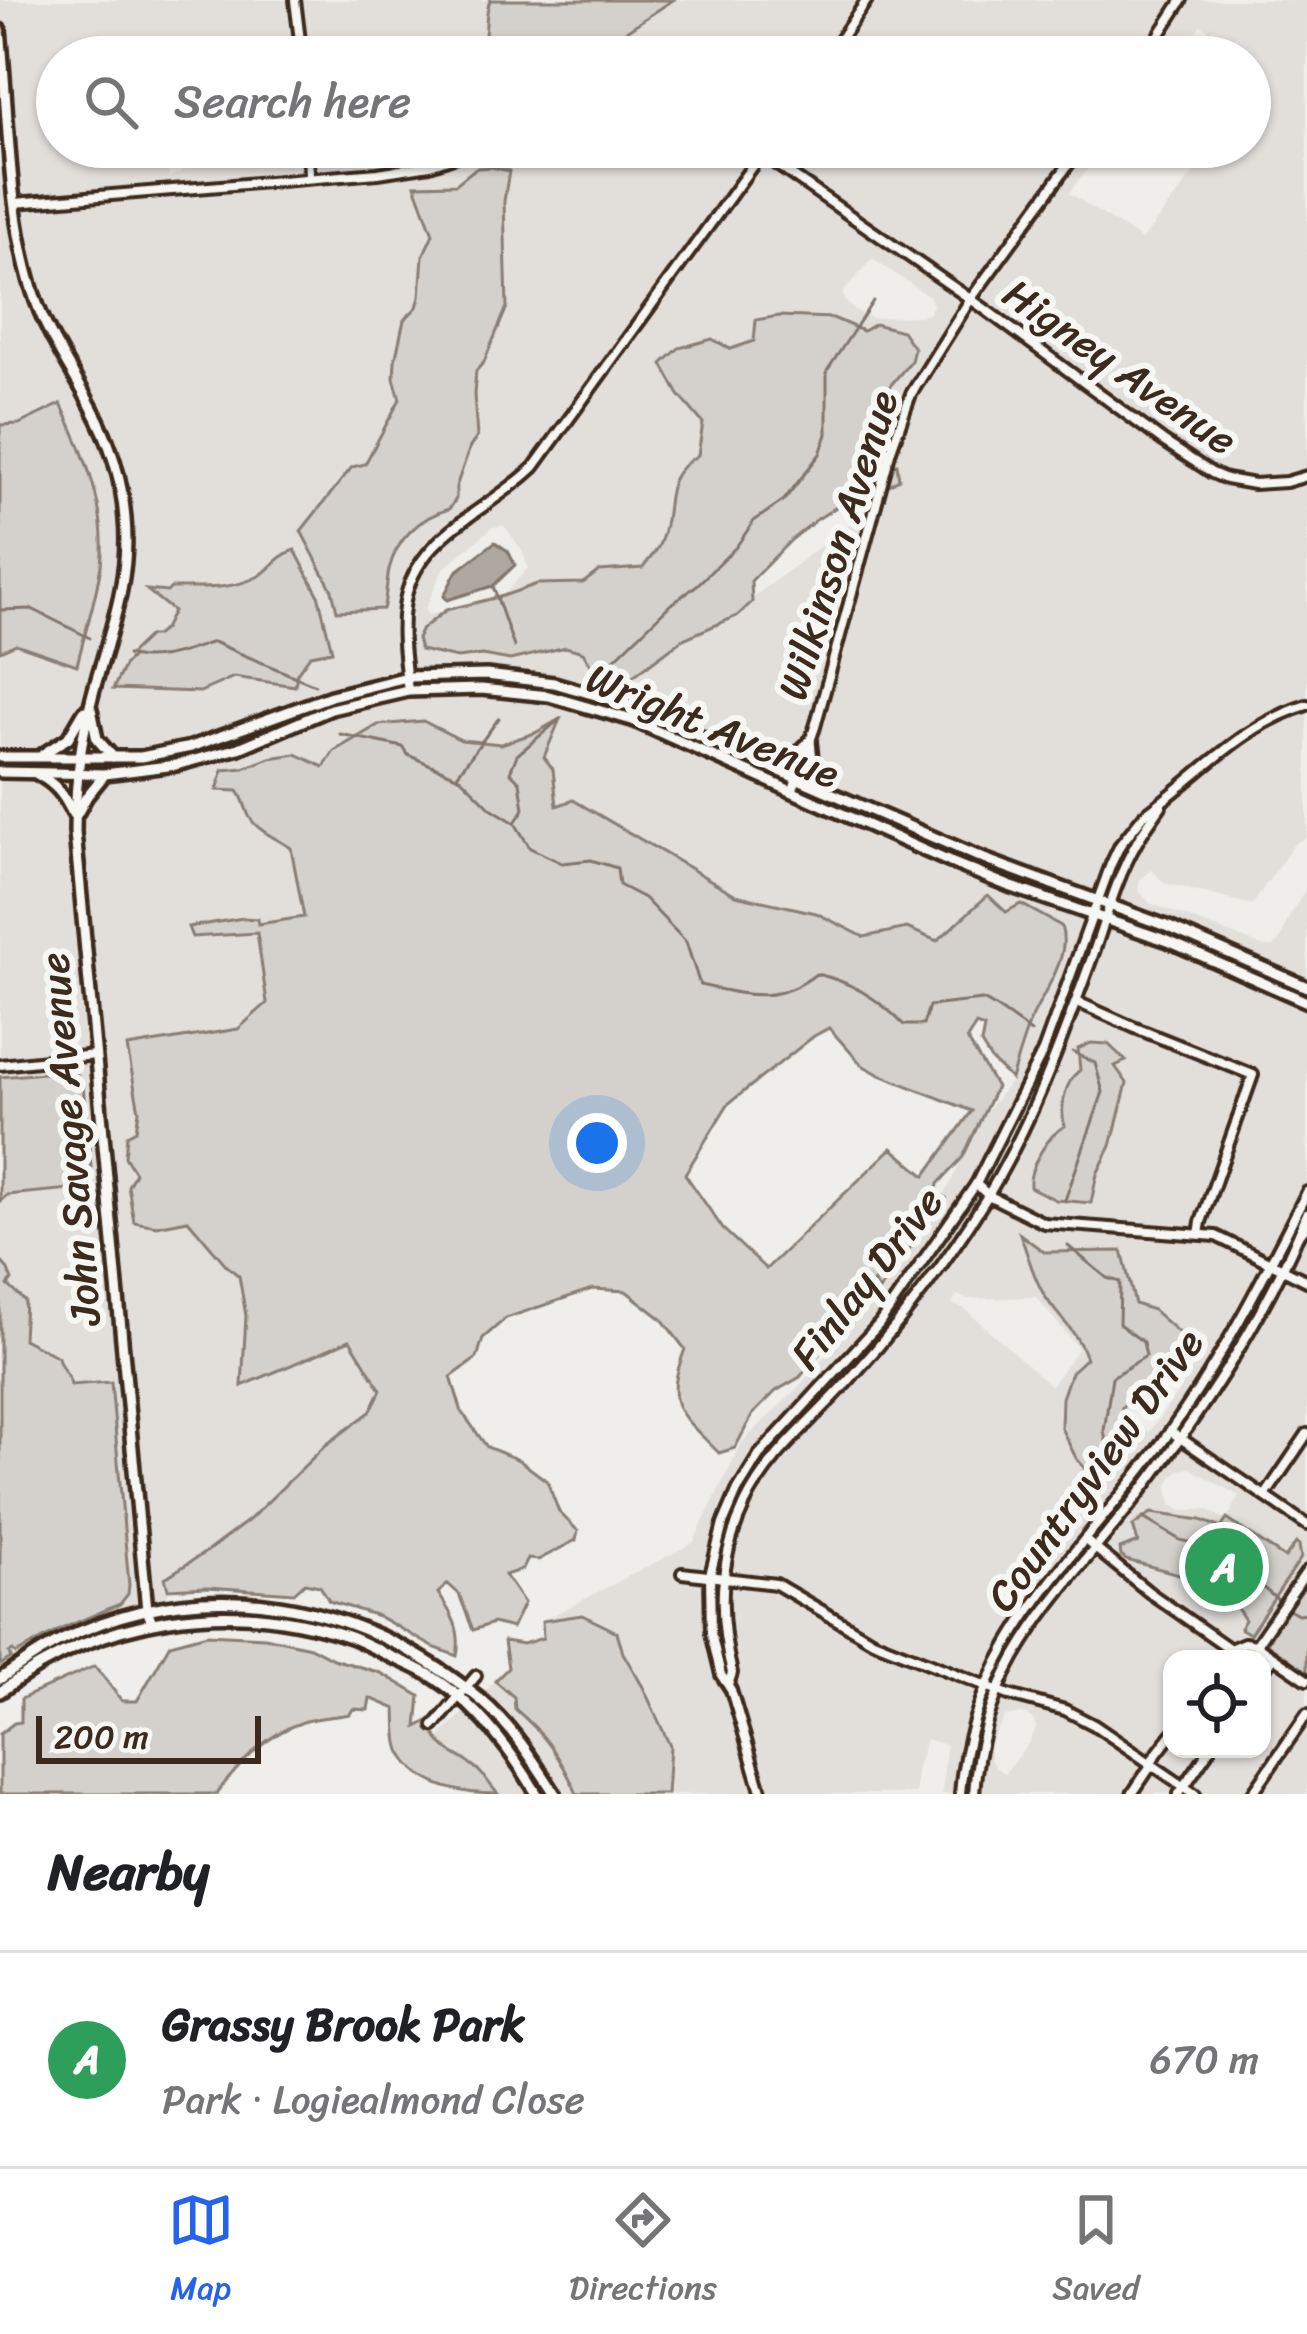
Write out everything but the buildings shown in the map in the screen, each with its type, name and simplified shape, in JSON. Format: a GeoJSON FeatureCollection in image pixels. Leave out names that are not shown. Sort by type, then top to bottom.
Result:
{"type":"FeatureCollection","features":[{"type":"Feature","properties":{"kind":"main road","name":"John Savage Avenue"},"geometry":{"type":"LineString","coordinates":[[0,30],[22,253],[37,305],[100,423],[114,460],[127,541],[124,584],[79,758],[75,818],[147,1610],[152,1622]]}},
{"type":"Feature","properties":{"kind":"main road","name":"Wright Avenue"},"geometry":{"type":"LineString","coordinates":[[0,757],[140,757],[191,748],[331,695],[407,677],[522,678],[620,703],[967,852],[1218,947],[1307,987]]}},
{"type":"Feature","properties":{"kind":"main road"},"geometry":{"type":"LineString","coordinates":[[32,757],[68,738],[94,690]]}},
{"type":"Feature","properties":{"kind":"main road"},"geometry":{"type":"LineString","coordinates":[[94,690],[94,731],[113,758]]}},
{"type":"Feature","properties":{"kind":"main road","name":"Wright Avenue"},"geometry":{"type":"LineString","coordinates":[[0,772],[105,774],[159,768],[239,748],[331,709],[408,691],[518,691],[574,701],[632,720],[969,870],[1190,950],[1307,1002]]}},
{"type":"Feature","properties":{"kind":"main road"},"geometry":{"type":"LineString","coordinates":[[770,766],[791,760],[810,741]]}},
{"type":"Feature","properties":{"kind":"main road"},"geometry":{"type":"LineString","coordinates":[[810,741],[813,770],[827,790]]}},
{"type":"Feature","properties":{"kind":"main road"},"geometry":{"type":"LineString","coordinates":[[36,773],[64,794],[75,818]]}},
{"type":"Feature","properties":{"kind":"main road"},"geometry":{"type":"LineString","coordinates":[[75,818],[105,774]]}},
{"type":"Feature","properties":{"kind":"main road"},"geometry":{"type":"LineString","coordinates":[[0,1678],[62,1640],[147,1610],[231,1601],[323,1614],[391,1640],[435,1666],[505,1746],[537,1794]]}},
{"type":"Feature","properties":{"kind":"main road"},"geometry":{"type":"LineString","coordinates":[[0,1692],[58,1654],[152,1622],[188,1617],[278,1619],[350,1638],[481,1700],[510,1731],[554,1794]]}},
{"type":"Feature","properties":{"kind":"street"},"geometry":{"type":"LineString","coordinates":[[296,0],[300,36]]}},
{"type":"Feature","properties":{"kind":"street"},"geometry":{"type":"LineString","coordinates":[[842,36],[867,0]]}},
{"type":"Feature","properties":{"kind":"street"},"geometry":{"type":"LineString","coordinates":[[1159,36],[1182,0]]}},
{"type":"Feature","properties":{"kind":"street"},"geometry":{"type":"LineString","coordinates":[[309,168],[310,178]]}},
{"type":"Feature","properties":{"kind":"street"},"geometry":{"type":"LineString","coordinates":[[15,203],[414,168]]}},
{"type":"Feature","properties":{"kind":"street"},"geometry":{"type":"LineString","coordinates":[[408,691],[404,606],[423,555],[534,467],[751,168]]}},
{"type":"Feature","properties":{"kind":"street","name":"Higney Avenue"},"geometry":{"type":"LineString","coordinates":[[787,168],[1212,473],[1254,484],[1307,476]]}},
{"type":"Feature","properties":{"kind":"street","name":"Wilkinson Avenue"},"geometry":{"type":"LineString","coordinates":[[791,791],[810,741],[900,421],[922,373],[1066,168]]}},
{"type":"Feature","properties":{"kind":"street"},"geometry":{"type":"LineString","coordinates":[[1163,801],[1239,738],[1274,717],[1307,705]]}},
{"type":"Feature","properties":{"kind":"street","name":"Finlay Drive"},"geometry":{"type":"LineString","coordinates":[[762,1794],[713,1644],[710,1575],[723,1524],[752,1466],[879,1324],[976,1184],[1038,1061],[1120,845],[1144,815],[1163,801]]}},
{"type":"Feature","properties":{"kind":"street","name":"Finlay Drive"},"geometry":{"type":"LineString","coordinates":[[728,1684],[732,1673],[721,1611],[723,1576],[738,1521],[761,1476],[893,1330],[988,1195],[1030,1115],[1134,846],[1163,801]]}},
{"type":"Feature","properties":{"kind":"street"},"geometry":{"type":"LineString","coordinates":[[1076,1002],[1253,1075],[1199,1234]]}},
{"type":"Feature","properties":{"kind":"street"},"geometry":{"type":"LineString","coordinates":[[0,1065],[95,1054]]}},
{"type":"Feature","properties":{"kind":"street"},"geometry":{"type":"LineString","coordinates":[[976,1184],[1044,1223],[1199,1234],[1231,1242],[1307,1281]]}},
{"type":"Feature","properties":{"kind":"street","name":"Countryview Drive"},"geometry":{"type":"LineString","coordinates":[[960,1794],[968,1736],[986,1686],[1020,1622],[1170,1431],[1226,1346],[1307,1192]]}},
{"type":"Feature","properties":{"kind":"street","name":"Countryview Drive"},"geometry":{"type":"LineString","coordinates":[[974,1794],[980,1750],[997,1690],[1031,1628],[1180,1438],[1234,1356],[1304,1228],[1307,1214]]}},
{"type":"Feature","properties":{"kind":"street"},"geometry":{"type":"LineString","coordinates":[[1170,1431],[1307,1526]]}},
{"type":"Feature","properties":{"kind":"street"},"geometry":{"type":"LineString","coordinates":[[1264,1496],[1307,1434]]}},
{"type":"Feature","properties":{"kind":"street"},"geometry":{"type":"LineString","coordinates":[[1085,1540],[1230,1649],[1258,1642],[1307,1680]]}},
{"type":"Feature","properties":{"kind":"street"},"geometry":{"type":"LineString","coordinates":[[1258,1642],[1306,1572]]}},
{"type":"Feature","properties":{"kind":"street"},"geometry":{"type":"LineString","coordinates":[[682,1573],[776,1584],[873,1641],[997,1690],[1065,1710],[1094,1725],[1181,1790],[1195,1794]]}},
{"type":"Feature","properties":{"kind":"street"},"geometry":{"type":"LineString","coordinates":[[1271,1661],[1274,1657]]}},
{"type":"Feature","properties":{"kind":"street"},"geometry":{"type":"LineString","coordinates":[[434,1726],[476,1676]]}},
{"type":"Feature","properties":{"kind":"street"},"geometry":{"type":"LineString","coordinates":[[1252,1794],[1307,1714]]}},
{"type":"Feature","properties":{"kind":"street"},"geometry":{"type":"LineString","coordinates":[[1132,1794],[1163,1746]]}},
{"type":"Feature","properties":{"kind":"street"},"geometry":{"type":"LineString","coordinates":[[1181,1790],[1204,1758]]}},
{"type":"Feature","properties":{"kind":"shaded area"},"geometry":{"type":"Polygon","coordinates":[[[0,0],[490,0],[485,36],[36,36],[36,168],[169,168],[169,177],[190,168],[476,168],[1088,168],[1069,193],[1142,240],[1198,168],[1271,168],[1271,36],[1216,36],[1201,25],[1193,36],[622,33],[673,0],[1307,0],[1307,837],[1294,844],[1252,905],[1164,883],[1152,870],[1140,879],[1138,890],[1150,903],[1274,947],[1307,887],[1307,1581],[1267,1644],[1307,1672],[1307,1794],[942,1794],[946,1745],[926,1739],[916,1771],[916,1794],[667,1794],[670,1746],[617,1632],[582,1615],[542,1621],[693,1543],[742,1442],[794,1392],[874,1299],[917,1239],[980,1120],[1010,1082],[1065,938],[1006,913],[988,896],[937,941],[907,928],[864,937],[816,913],[736,895],[574,800],[557,807],[553,769],[544,757],[559,720],[501,744],[461,740],[423,721],[324,768],[270,758],[223,770],[218,790],[237,791],[263,831],[291,848],[304,918],[258,924],[243,918],[189,927],[192,937],[257,933],[267,1003],[238,1029],[206,1033],[137,1093],[135,1173],[157,1226],[188,1220],[240,1276],[246,1316],[241,1382],[351,1340],[382,1390],[370,1412],[326,1445],[249,1520],[165,1578],[168,1609],[82,1636],[0,1686],[0,1665],[11,1658],[8,1653],[121,1604],[129,1585],[111,1382],[71,1386],[41,1347],[22,1339],[0,1263],[0,1195],[93,1186],[80,1077],[65,1071],[0,1077],[0,651],[93,603],[101,561],[94,489],[62,405],[19,424],[0,425],[0,0]],[[476,168],[456,184],[416,185],[433,234],[423,256],[420,297],[404,320],[395,361],[400,399],[364,464],[332,590],[337,610],[388,595],[389,570],[398,547],[413,528],[430,514],[449,509],[456,499],[456,487],[477,437],[476,371],[507,307],[504,201],[509,172],[476,168]],[[872,259],[843,292],[853,309],[872,318],[929,313],[933,306],[929,296],[872,259]],[[779,316],[754,341],[731,349],[712,339],[679,395],[703,423],[698,455],[685,463],[660,544],[642,568],[599,571],[583,583],[537,584],[503,596],[528,568],[510,533],[504,526],[493,527],[443,569],[425,609],[428,615],[446,611],[422,629],[457,658],[482,655],[510,660],[566,647],[583,652],[594,670],[622,684],[683,639],[752,602],[859,517],[862,497],[875,493],[897,464],[870,465],[873,434],[883,423],[890,386],[911,361],[902,331],[875,325],[863,331],[833,318],[779,316]],[[279,555],[259,577],[215,588],[151,590],[173,611],[164,629],[130,654],[171,690],[200,692],[234,677],[295,686],[297,673],[310,655],[331,651],[279,555]],[[1124,1062],[1081,1071],[1065,1126],[1054,1131],[1029,1175],[1097,1174],[1111,1146],[1127,1083],[1115,1065],[1124,1062]],[[1022,1236],[1057,1316],[1078,1334],[1086,1359],[1071,1372],[1062,1398],[1141,1443],[1120,1421],[1122,1407],[1147,1389],[1153,1310],[1135,1304],[1122,1252],[1044,1252],[1022,1236]],[[957,1295],[952,1304],[964,1308],[1051,1386],[1078,1348],[1036,1297],[967,1299],[957,1295]],[[1201,1333],[1194,1335],[1155,1390],[1129,1407],[1128,1420],[1149,1432],[1208,1341],[1201,1333]],[[1190,1468],[1179,1470],[1168,1486],[1171,1505],[1182,1511],[1213,1512],[1225,1520],[1221,1528],[1201,1520],[1120,1549],[1121,1556],[1179,1574],[1235,1605],[1245,1620],[1296,1543],[1285,1558],[1227,1519],[1239,1496],[1190,1468]],[[1022,1714],[1005,1717],[990,1743],[990,1759],[1005,1773],[1036,1728],[1033,1719],[1022,1714]]]}},
{"type":"Feature","properties":{"kind":"shaded area"},"geometry":{"type":"Polygon","coordinates":[[[490,0],[673,0],[623,33],[627,36],[484,36],[490,0]]]}},
{"type":"Feature","properties":{"kind":"shaded area"},"geometry":{"type":"Polygon","coordinates":[[[476,168],[509,171],[504,201],[507,307],[476,371],[477,437],[456,487],[456,499],[449,509],[428,518],[403,539],[392,559],[383,609],[337,611],[332,590],[301,531],[352,467],[365,464],[400,399],[395,361],[404,320],[420,297],[423,256],[433,234],[415,185],[456,184],[476,168]]]}},
{"type":"Feature","properties":{"kind":"shaded area"},"geometry":{"type":"Polygon","coordinates":[[[833,318],[863,331],[875,324],[902,331],[914,348],[911,361],[890,386],[883,423],[873,434],[870,465],[897,464],[899,479],[816,520],[751,581],[752,602],[737,616],[683,639],[621,685],[594,670],[583,652],[566,647],[510,660],[482,655],[457,658],[420,650],[417,639],[422,629],[446,610],[537,584],[583,583],[599,571],[643,568],[660,543],[672,484],[685,464],[698,455],[703,423],[679,395],[662,364],[679,348],[712,339],[731,349],[754,341],[756,320],[833,318]]]}},
{"type":"Feature","properties":{"kind":"shaded area"},"geometry":{"type":"Polygon","coordinates":[[[61,404],[92,482],[101,523],[101,565],[77,665],[16,644],[0,651],[0,425],[19,424],[61,404]]]}},
{"type":"Feature","properties":{"kind":"shaded area"},"geometry":{"type":"Polygon","coordinates":[[[495,542],[508,551],[515,565],[493,586],[447,600],[444,596],[456,572],[495,542]]]}},
{"type":"Feature","properties":{"kind":"shaded area"},"geometry":{"type":"Polygon","coordinates":[[[295,550],[318,594],[332,651],[310,655],[297,673],[295,686],[234,677],[200,692],[113,689],[129,655],[164,629],[173,611],[147,590],[237,584],[257,577],[295,550]]]}},
{"type":"Feature","properties":{"kind":"shaded area"},"geometry":{"type":"Polygon","coordinates":[[[560,719],[544,757],[553,769],[557,806],[573,800],[736,895],[816,913],[864,937],[907,928],[937,941],[988,895],[1006,912],[1021,904],[1061,926],[1059,963],[1029,1024],[1011,1079],[991,1060],[981,1044],[984,1028],[976,1025],[967,1039],[996,1087],[963,1157],[938,1184],[936,1194],[946,1198],[879,1291],[874,1282],[857,1301],[851,1325],[833,1337],[800,1377],[776,1391],[753,1414],[735,1448],[719,1453],[685,1417],[675,1384],[685,1349],[662,1319],[626,1291],[592,1289],[506,1318],[483,1338],[477,1358],[451,1377],[462,1412],[487,1447],[519,1460],[547,1481],[559,1512],[578,1531],[576,1540],[538,1560],[528,1559],[523,1569],[505,1575],[524,1603],[512,1628],[493,1623],[473,1630],[459,1594],[448,1584],[438,1593],[455,1623],[457,1656],[378,1616],[329,1601],[320,1586],[305,1583],[294,1593],[168,1589],[165,1578],[249,1520],[326,1445],[370,1412],[381,1390],[350,1340],[242,1386],[246,1316],[239,1276],[188,1220],[157,1226],[134,1222],[128,1186],[135,1173],[125,1157],[127,1135],[136,1130],[139,1111],[127,1047],[238,1029],[267,1003],[257,933],[192,937],[188,927],[243,918],[257,919],[258,924],[304,917],[291,848],[254,823],[238,791],[217,790],[223,770],[296,754],[324,767],[334,751],[378,725],[423,721],[461,740],[501,744],[560,719]],[[829,1028],[814,1036],[728,1104],[685,1174],[723,1229],[766,1269],[892,1148],[925,1176],[972,1111],[862,1065],[829,1028]]]}},
{"type":"Feature","properties":{"kind":"shaded area"},"geometry":{"type":"Polygon","coordinates":[[[1091,1043],[1108,1044],[1126,1061],[1115,1066],[1127,1083],[1091,1203],[1056,1200],[1030,1187],[1030,1179],[1046,1143],[1065,1126],[1063,1103],[1070,1081],[1080,1070],[1078,1049],[1091,1043]]]}},
{"type":"Feature","properties":{"kind":"shaded area"},"geometry":{"type":"Polygon","coordinates":[[[77,1074],[83,1085],[93,1187],[7,1195],[0,1201],[0,1077],[77,1074]]]}},
{"type":"Feature","properties":{"kind":"shaded area"},"geometry":{"type":"Polygon","coordinates":[[[1020,1234],[1044,1252],[1122,1251],[1135,1304],[1153,1310],[1180,1334],[1167,1367],[1122,1407],[1120,1421],[1141,1442],[1122,1468],[1096,1481],[1076,1458],[1061,1428],[1062,1398],[1071,1372],[1086,1358],[1042,1291],[1020,1234]]]}},
{"type":"Feature","properties":{"kind":"shaded area"},"geometry":{"type":"Polygon","coordinates":[[[0,1260],[12,1280],[8,1285],[25,1301],[23,1339],[58,1357],[71,1385],[111,1382],[129,1585],[120,1604],[16,1654],[9,1653],[11,1658],[0,1665],[0,1260]]]}},
{"type":"Feature","properties":{"kind":"shaded area"},"geometry":{"type":"Polygon","coordinates":[[[1151,1513],[1201,1520],[1221,1528],[1227,1519],[1285,1558],[1296,1543],[1301,1558],[1250,1634],[1240,1628],[1245,1620],[1235,1605],[1179,1574],[1121,1556],[1120,1549],[1138,1542],[1133,1526],[1151,1513]]]}},
{"type":"Feature","properties":{"kind":"shaded area"},"geometry":{"type":"Polygon","coordinates":[[[1307,1581],[1307,1672],[1267,1644],[1307,1581]]]}},
{"type":"Feature","properties":{"kind":"shaded area"},"geometry":{"type":"Polygon","coordinates":[[[582,1615],[617,1632],[670,1746],[667,1794],[577,1794],[551,1747],[515,1709],[514,1697],[495,1681],[508,1668],[504,1641],[523,1644],[543,1638],[542,1621],[582,1615]]]}},
{"type":"Feature","properties":{"kind":"shaded area"},"geometry":{"type":"Polygon","coordinates":[[[207,1634],[265,1637],[310,1647],[381,1673],[420,1696],[417,1727],[428,1721],[445,1747],[478,1770],[498,1794],[458,1790],[421,1775],[400,1751],[396,1709],[370,1698],[368,1710],[309,1720],[277,1734],[216,1794],[0,1794],[0,1734],[21,1722],[21,1699],[95,1666],[122,1701],[137,1701],[170,1644],[207,1634]]]}},
{"type":"Feature","properties":{"kind":"shaded area"},"geometry":{"type":"Polygon","coordinates":[[[495,1681],[514,1697],[515,1709],[539,1729],[577,1794],[498,1794],[476,1768],[437,1739],[495,1681]]]}},
{"type":"Feature","properties":{"kind":"waterway"},"geometry":{"type":"LineString","coordinates":[[604,669],[736,547],[754,521],[784,500],[820,454],[827,434],[827,371],[873,301]]}},
{"type":"Feature","properties":{"kind":"waterway"},"geometry":{"type":"LineString","coordinates":[[493,586],[514,647]]}},
{"type":"Feature","properties":{"kind":"waterway"},"geometry":{"type":"LineString","coordinates":[[0,610],[32,609],[90,638]]}},
{"type":"Feature","properties":{"kind":"waterway"},"geometry":{"type":"LineString","coordinates":[[127,655],[160,657],[213,642],[315,685]]}},
{"type":"Feature","properties":{"kind":"waterway"},"geometry":{"type":"LineString","coordinates":[[457,775],[499,718]]}},
{"type":"Feature","properties":{"kind":"waterway"},"geometry":{"type":"LineString","coordinates":[[516,821],[524,809],[520,782],[510,772],[517,755],[560,719]]}},
{"type":"Feature","properties":{"kind":"waterway"},"geometry":{"type":"LineString","coordinates":[[340,734],[403,747],[408,755],[461,778],[491,808],[515,823],[530,848],[562,863],[591,860],[617,868],[619,885],[644,898],[686,942],[700,985],[774,994],[816,974],[864,993],[904,1025],[923,1025],[929,1006],[982,1000],[1031,1032]]}},
{"type":"Feature","properties":{"kind":"waterway"},"geometry":{"type":"LineString","coordinates":[[1065,1200],[1103,1092],[1095,1063],[1073,1052]]}},
{"type":"Feature","properties":{"kind":"waterway"},"geometry":{"type":"LineString","coordinates":[[1068,1246],[1107,1278],[1120,1282],[1119,1324],[1143,1342],[1146,1356],[1112,1377],[1104,1431],[1113,1476]]}},
{"type":"Feature","properties":{"kind":"waterway"},"geometry":{"type":"LineString","coordinates":[[1143,1518],[1180,1540],[1201,1545],[1287,1608],[1307,1613]]}},
{"type":"Feature","properties":{"kind":"place","name":"Grassy Brook Park"},"geometry":{"type":"Point","coordinates":[1224,1567]}}]}
